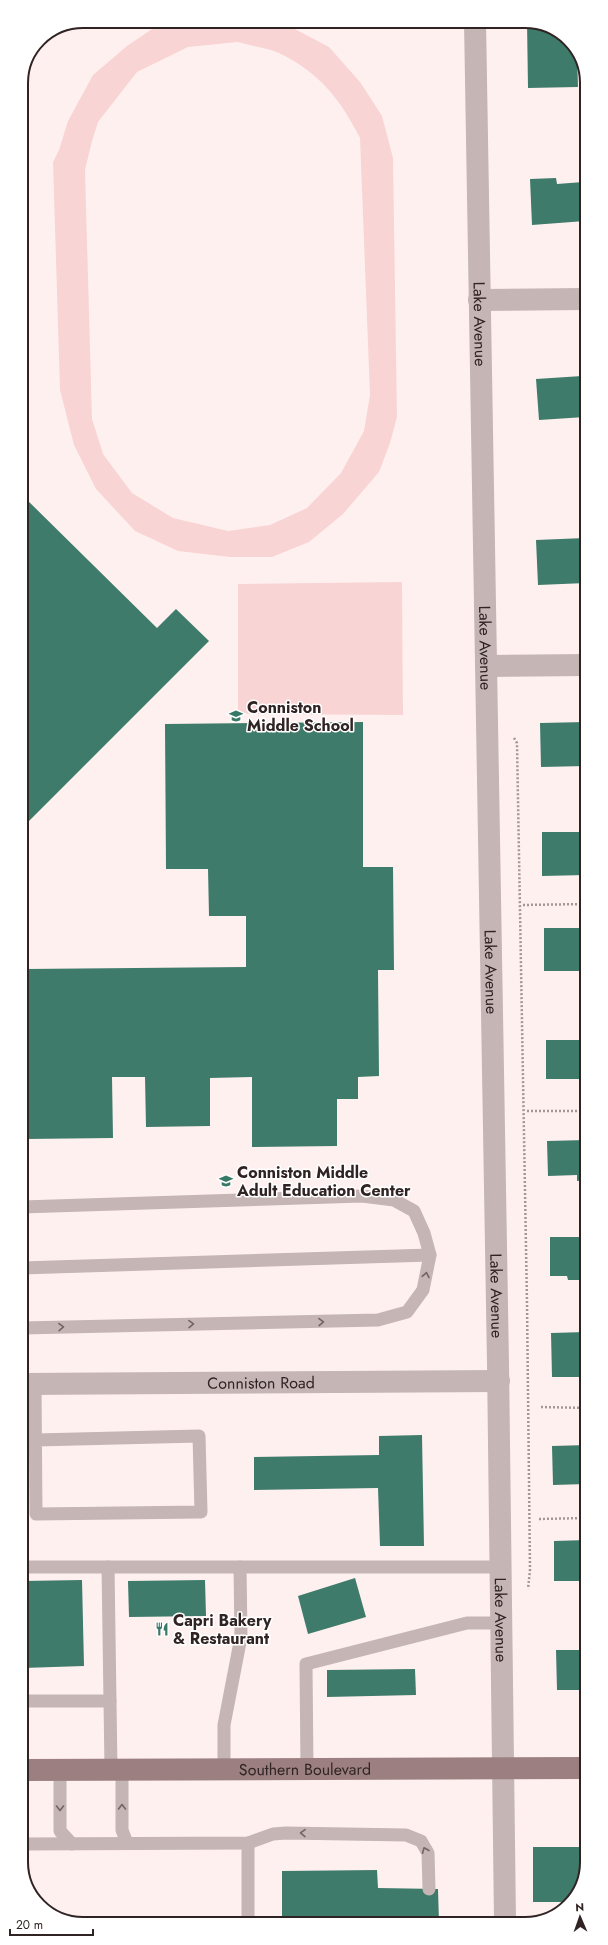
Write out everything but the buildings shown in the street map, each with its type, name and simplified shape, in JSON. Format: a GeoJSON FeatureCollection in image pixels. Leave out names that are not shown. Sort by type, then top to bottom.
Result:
{"type":"FeatureCollection","features":[{"type":"Feature","properties":{"kind":"main road","name":"Southern Boulevard"},"geometry":{"type":"LineString","coordinates":[[28,1770],[580,1768]]}},
{"type":"Feature","properties":{"kind":"street","name":"Lake Avenue"},"geometry":{"type":"LineString","coordinates":[[475,28],[499,1381],[505,1917]]}},
{"type":"Feature","properties":{"kind":"street"},"geometry":{"type":"LineString","coordinates":[[480,300],[580,299]]}},
{"type":"Feature","properties":{"kind":"street"},"geometry":{"type":"LineString","coordinates":[[486,666],[580,665]]}},
{"type":"Feature","properties":{"kind":"street","name":"Conniston Road"},"geometry":{"type":"LineString","coordinates":[[29,1384],[499,1381]]}},
{"type":"Feature","properties":{"kind":"lane"},"geometry":{"type":"LineString","coordinates":[[28,1207],[362,1196],[394,1200],[414,1211],[424,1232],[430,1255],[423,1290],[407,1312],[378,1320],[28,1328]]}},
{"type":"Feature","properties":{"kind":"lane"},"geometry":{"type":"LineString","coordinates":[[28,1268],[430,1255]]}},
{"type":"Feature","properties":{"kind":"lane"},"geometry":{"type":"LineString","coordinates":[[29,1384],[36,1440],[36,1514],[201,1512],[199,1436],[36,1440]]}},
{"type":"Feature","properties":{"kind":"lane"},"geometry":{"type":"LineString","coordinates":[[108,1567],[110,1701],[122,1830],[128,1843]]}},
{"type":"Feature","properties":{"kind":"lane"},"geometry":{"type":"LineString","coordinates":[[224,1769],[224,1725],[241,1637],[240,1567]]}},
{"type":"Feature","properties":{"kind":"lane"},"geometry":{"type":"LineString","coordinates":[[28,1568],[501,1567]]}},
{"type":"Feature","properties":{"kind":"lane"},"geometry":{"type":"LineString","coordinates":[[307,1769],[306,1664],[467,1623],[502,1623]]}},
{"type":"Feature","properties":{"kind":"lane"},"geometry":{"type":"LineString","coordinates":[[28,1701],[110,1701]]}},
{"type":"Feature","properties":{"kind":"lane"},"geometry":{"type":"LineString","coordinates":[[60,1770],[60,1831],[72,1844]]}},
{"type":"Feature","properties":{"kind":"lane"},"geometry":{"type":"LineString","coordinates":[[28,1844],[248,1843],[272,1834],[286,1833],[406,1835],[421,1841],[428,1853],[428,1888]]}},
{"type":"Feature","properties":{"kind":"lane"},"geometry":{"type":"LineString","coordinates":[[248,1843],[248,1917]]}},
{"type":"Feature","properties":{"kind":"path"},"geometry":{"type":"LineString","coordinates":[[523,905],[580,904]]}},
{"type":"Feature","properties":{"kind":"path"},"geometry":{"type":"LineString","coordinates":[[527,1111],[580,1111]]}},
{"type":"Feature","properties":{"kind":"path"},"geometry":{"type":"LineString","coordinates":[[540,1407],[580,1408]]}},
{"type":"Feature","properties":{"kind":"path"},"geometry":{"type":"LineString","coordinates":[[540,1519],[580,1518]]}},
{"type":"Feature","properties":{"kind":"shaded area"},"geometry":{"type":"Polygon","coordinates":[[[155,28],[293,28],[329,47],[360,82],[382,116],[393,158],[397,417],[390,443],[379,472],[343,514],[309,542],[272,557],[230,557],[178,551],[135,531],[96,489],[74,445],[60,390],[53,162],[59,150],[68,121],[93,75],[127,46],[155,28]],[[238,42],[188,47],[137,72],[98,122],[85,170],[92,419],[103,454],[132,493],[173,518],[228,531],[270,525],[307,508],[341,473],[364,431],[370,395],[360,138],[345,111],[317,78],[293,61],[279,53],[238,42]]]}},
{"type":"Feature","properties":{"kind":"shaded area"},"geometry":{"type":"Polygon","coordinates":[[[402,582],[403,715],[238,714],[238,584],[402,582]]]}},
{"type":"Feature","properties":{"kind":"place","name":"Conniston Middle School"},"geometry":{"type":"Point","coordinates":[236,716]}},
{"type":"Feature","properties":{"kind":"place","name":"Conniston Middle Adult Education Center"},"geometry":{"type":"Point","coordinates":[226,1181]}},
{"type":"Feature","properties":{"kind":"place","name":"Capri Bakery & Restaurant"},"geometry":{"type":"Point","coordinates":[162,1629]}}]}
